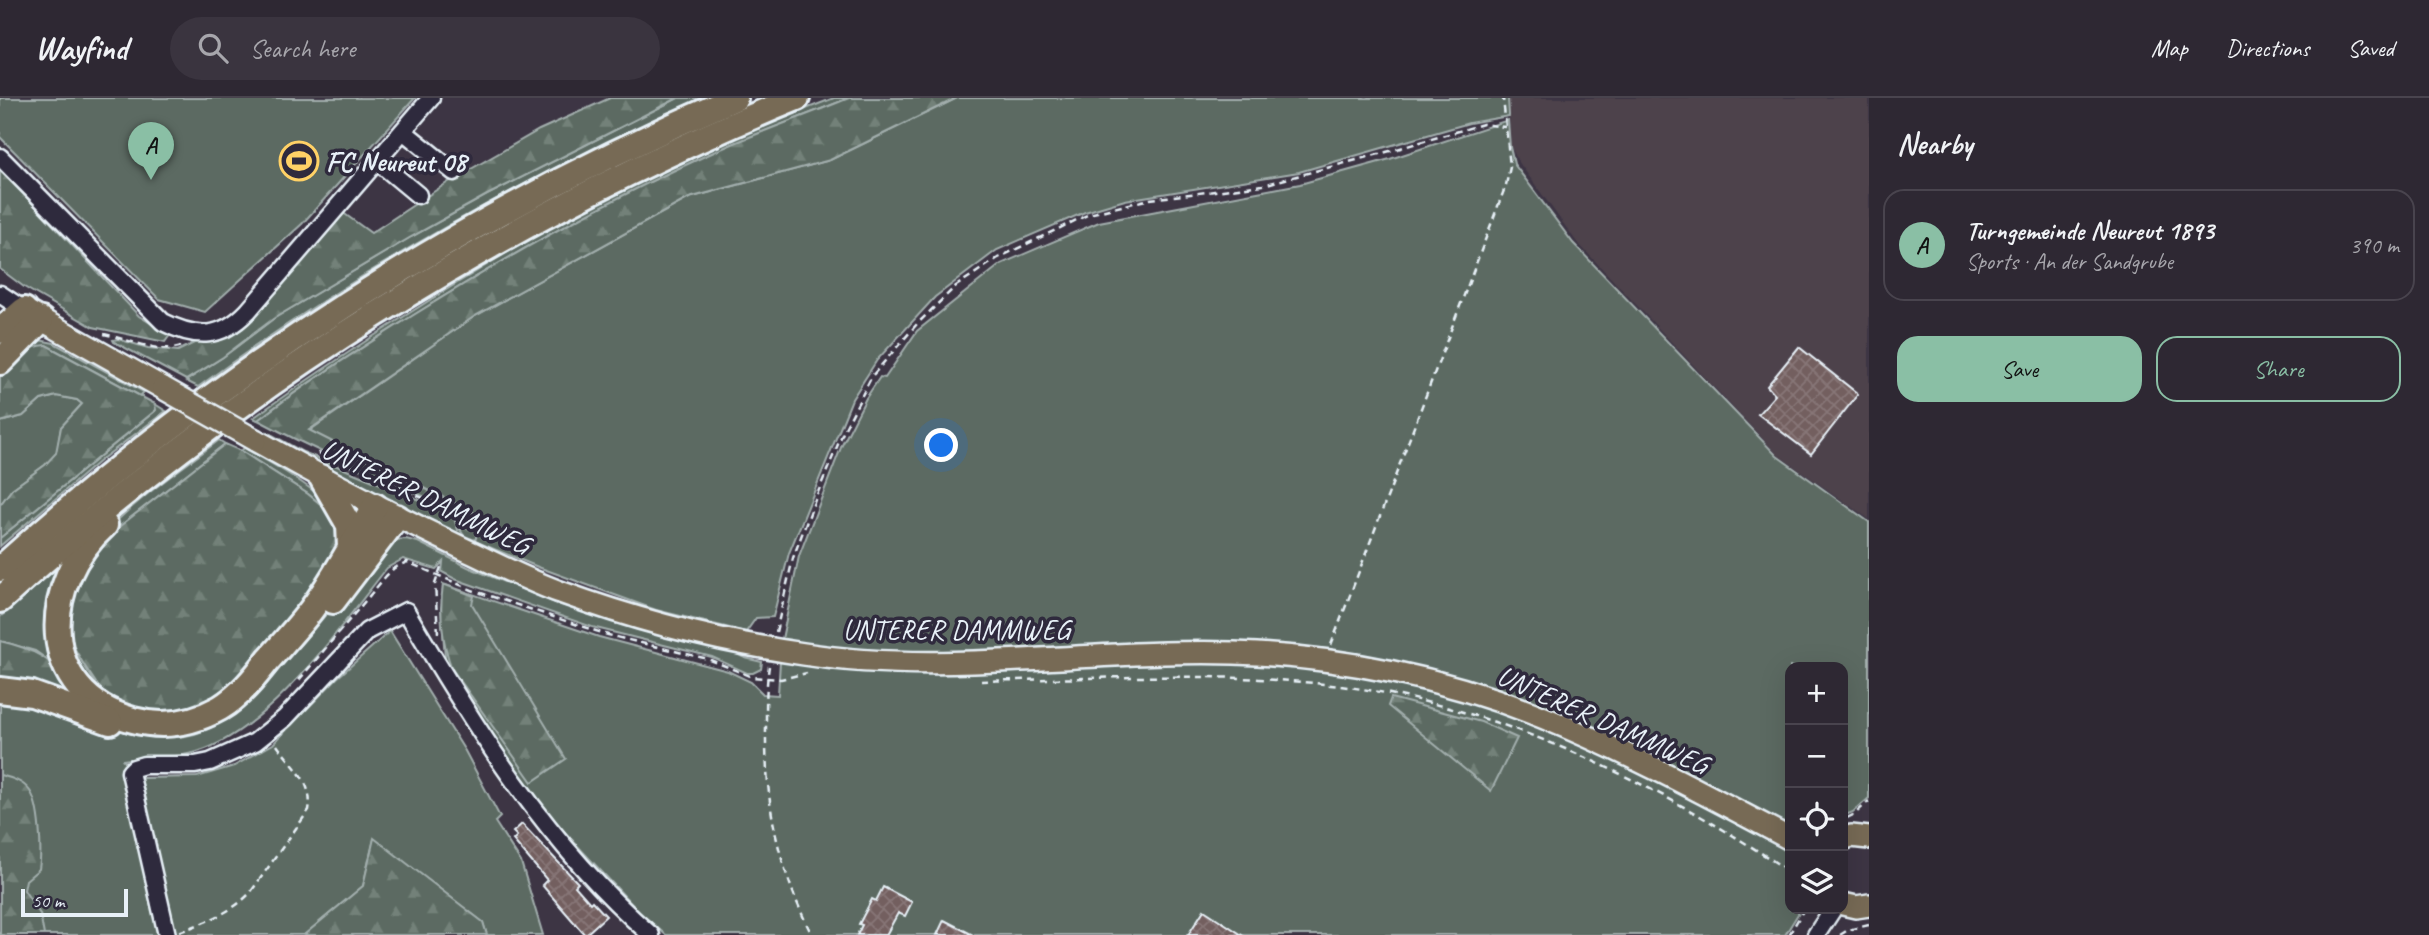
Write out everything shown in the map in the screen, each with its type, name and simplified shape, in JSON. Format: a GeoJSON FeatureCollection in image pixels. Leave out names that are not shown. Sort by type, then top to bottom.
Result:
{"type":"FeatureCollection","features":[{"type":"Feature","properties":{"kind":"highway"},"geometry":{"type":"LineString","coordinates":[[0,569],[51,522],[200,406],[293,341],[418,260],[572,174],[677,123],[736,98]]}},
{"type":"Feature","properties":{"kind":"highway"},"geometry":{"type":"LineString","coordinates":[[0,600],[58,548],[175,455],[313,355],[469,257],[584,194],[797,98]]}},
{"type":"Feature","properties":{"kind":"highway"},"geometry":{"type":"LineString","coordinates":[[0,331],[33,315]]}},
{"type":"Feature","properties":{"kind":"highway"},"geometry":{"type":"LineString","coordinates":[[0,362],[33,315]]}},
{"type":"Feature","properties":{"kind":"highway"},"geometry":{"type":"LineString","coordinates":[[175,455],[157,480],[96,533],[73,565],[61,591],[58,633],[65,664],[84,692],[107,710],[142,722],[173,724],[189,721],[222,706],[244,688],[312,609],[375,506]]}},
{"type":"Feature","properties":{"kind":"highway"},"geometry":{"type":"LineString","coordinates":[[322,478],[349,525],[350,547]]}},
{"type":"Feature","properties":{"kind":"highway"},"geometry":{"type":"LineString","coordinates":[[0,690],[32,694],[143,732],[171,732],[213,722],[237,707],[262,683],[361,567],[397,517]]}},
{"type":"Feature","properties":{"kind":"highway"},"geometry":{"type":"LineString","coordinates":[[0,552],[24,533],[51,522]]}},
{"type":"Feature","properties":{"kind":"main road","name":"UNTERER DAMMWEG"},"geometry":{"type":"LineString","coordinates":[[33,315],[375,506],[559,592],[636,618],[772,649],[839,658],[969,662],[1188,652],[1237,653],[1325,662],[1434,682],[1541,716],[1664,773],[1785,836]]}},
{"type":"Feature","properties":{"kind":"main road"},"geometry":{"type":"LineString","coordinates":[[1848,837],[1869,838]]}},
{"type":"Feature","properties":{"kind":"main road"},"geometry":{"type":"LineString","coordinates":[[1848,905],[1869,905]]}},
{"type":"Feature","properties":{"kind":"street"},"geometry":{"type":"LineString","coordinates":[[0,157],[163,322],[194,334],[218,332],[239,321],[431,98]]}},
{"type":"Feature","properties":{"kind":"street"},"geometry":{"type":"LineString","coordinates":[[402,131],[454,172]]}},
{"type":"Feature","properties":{"kind":"street"},"geometry":{"type":"LineString","coordinates":[[377,161],[418,195]]}},
{"type":"Feature","properties":{"kind":"street","name":"UNTERER DAMMWEG"},"geometry":{"type":"LineString","coordinates":[[0,294],[33,315]]}},
{"type":"Feature","properties":{"kind":"street"},"geometry":{"type":"LineString","coordinates":[[168,935],[130,772],[144,765],[195,765],[210,762],[244,748],[269,732],[367,631],[406,611],[482,738],[528,802],[600,885],[651,935]]}},
{"type":"Feature","properties":{"kind":"street"},"geometry":{"type":"LineString","coordinates":[[1816,935],[1830,914]]}},
{"type":"Feature","properties":{"kind":"path"},"geometry":{"type":"LineString","coordinates":[[1325,662],[1506,185],[1510,167],[1503,98]]}},
{"type":"Feature","properties":{"kind":"path"},"geometry":{"type":"LineString","coordinates":[[812,935],[783,867],[771,816],[766,749],[767,678],[793,558],[816,497],[872,376],[917,324],[956,286],[998,258],[1089,214],[1150,199],[1263,185],[1483,124],[1505,127]]}},
{"type":"Feature","properties":{"kind":"path"},"geometry":{"type":"LineString","coordinates":[[100,333],[167,348],[182,347],[194,334]]}},
{"type":"Feature","properties":{"kind":"path"},"geometry":{"type":"LineString","coordinates":[[309,450],[453,511],[460,518],[459,529]]}},
{"type":"Feature","properties":{"kind":"path"},"geometry":{"type":"LineString","coordinates":[[299,680],[394,568],[402,563],[412,563],[472,590],[608,635],[708,659],[752,677],[781,678],[805,673],[818,674]]}},
{"type":"Feature","properties":{"kind":"path"},"geometry":{"type":"LineString","coordinates":[[438,636],[435,613],[437,574],[442,564]]}},
{"type":"Feature","properties":{"kind":"path"},"geometry":{"type":"LineString","coordinates":[[970,681],[1118,676],[1293,681],[1342,686],[1428,702],[1496,722],[1594,762],[1679,805],[1785,869]]}},
{"type":"Feature","properties":{"kind":"path"},"geometry":{"type":"LineString","coordinates":[[168,935],[222,915],[241,903],[309,810],[311,800],[302,775],[269,732]]}},
{"type":"Feature","properties":{"kind":"path"},"geometry":{"type":"LineString","coordinates":[[1848,818],[1869,802]]}},
{"type":"Feature","properties":{"kind":"path"},"geometry":{"type":"LineString","coordinates":[[1789,935],[1801,914]]}},
{"type":"Feature","properties":{"kind":"path"},"geometry":{"type":"LineString","coordinates":[[1840,935],[1848,930],[1869,925]]}},
{"type":"Feature","properties":{"kind":"shaded area"},"geometry":{"type":"Polygon","coordinates":[[[1508,98],[1869,98],[1869,519],[1778,455],[1576,241],[1518,161],[1511,147],[1508,98]]]}},
{"type":"Feature","properties":{"kind":"green space"},"geometry":{"type":"Polygon","coordinates":[[[0,98],[415,98],[302,224],[205,312],[159,299],[0,137],[0,98]]]}},
{"type":"Feature","properties":{"kind":"green space"},"geometry":{"type":"Polygon","coordinates":[[[610,98],[678,98],[487,195],[411,237],[273,319],[223,357],[186,380],[113,340],[178,351],[194,343],[230,337],[245,325],[342,212],[371,233],[450,181],[539,130],[610,98]]]}},
{"type":"Feature","properties":{"kind":"green space"},"geometry":{"type":"Polygon","coordinates":[[[678,98],[702,98],[571,160],[442,229],[318,304],[198,387],[186,381],[273,319],[411,237],[487,195],[678,98]]]}},
{"type":"Feature","properties":{"kind":"green space"},"geometry":{"type":"Polygon","coordinates":[[[834,98],[849,98],[689,164],[568,225],[412,316],[258,420],[253,418],[383,330],[554,225],[677,164],[834,98]]]}},
{"type":"Feature","properties":{"kind":"green space"},"geometry":{"type":"Polygon","coordinates":[[[849,98],[957,98],[830,160],[689,198],[475,316],[309,430],[483,518],[475,540],[464,536],[461,531],[465,513],[360,470],[258,420],[412,316],[568,225],[689,164],[849,98]]]}},
{"type":"Feature","properties":{"kind":"green space"},"geometry":{"type":"Polygon","coordinates":[[[957,98],[1508,98],[1509,116],[1469,123],[1299,172],[1125,200],[1085,212],[997,250],[935,297],[877,360],[852,399],[789,553],[773,617],[756,618],[746,632],[656,610],[475,541],[474,544],[266,434],[267,432],[303,452],[446,511],[453,515],[458,530],[461,529],[475,540],[483,517],[309,431],[475,316],[689,198],[830,160],[957,98]]]}},
{"type":"Feature","properties":{"kind":"green space"},"geometry":{"type":"Polygon","coordinates":[[[1508,120],[1514,164],[1573,243],[1777,456],[1869,522],[1869,798],[1848,814],[1848,662],[1785,662],[1785,914],[1798,914],[1785,935],[666,935],[641,914],[534,799],[446,669],[441,608],[446,585],[599,637],[728,671],[751,682],[763,694],[778,695],[781,644],[799,556],[842,445],[866,398],[880,377],[885,378],[917,331],[1001,264],[1099,222],[1300,184],[1390,159],[1508,120]]]}},
{"type":"Feature","properties":{"kind":"green space"},"geometry":{"type":"Polygon","coordinates":[[[0,169],[139,316],[170,335],[165,342],[93,327],[24,287],[0,269],[0,169]]]}},
{"type":"Feature","properties":{"kind":"green space"},"geometry":{"type":"Polygon","coordinates":[[[32,341],[54,343],[144,392],[140,396],[46,345],[23,353],[0,375],[0,367],[32,341]]]}},
{"type":"Feature","properties":{"kind":"green space"},"geometry":{"type":"Polygon","coordinates":[[[46,345],[155,404],[156,410],[0,538],[0,505],[12,489],[45,465],[56,453],[61,427],[82,404],[77,400],[56,396],[41,400],[23,416],[0,422],[0,375],[26,351],[46,345]]]}},
{"type":"Feature","properties":{"kind":"green space"},"geometry":{"type":"Polygon","coordinates":[[[57,396],[77,400],[82,404],[61,427],[57,453],[12,489],[0,505],[0,422],[23,416],[41,400],[57,396]]]}},
{"type":"Feature","properties":{"kind":"green space"},"geometry":{"type":"Polygon","coordinates":[[[155,404],[166,411],[102,459],[0,546],[0,538],[155,411],[155,404]]]}},
{"type":"Feature","properties":{"kind":"green space"},"geometry":{"type":"Polygon","coordinates":[[[219,440],[225,444],[106,537],[75,584],[68,637],[102,692],[135,710],[153,713],[189,709],[214,699],[236,683],[271,643],[336,551],[338,525],[330,512],[308,494],[241,451],[244,448],[311,489],[334,510],[343,527],[343,547],[334,567],[309,606],[261,665],[233,693],[199,713],[186,716],[146,717],[122,711],[89,689],[72,665],[64,637],[65,605],[75,576],[92,548],[114,523],[219,440]]]}},
{"type":"Feature","properties":{"kind":"green space"},"geometry":{"type":"Polygon","coordinates":[[[225,444],[241,451],[308,494],[330,512],[338,525],[336,551],[271,643],[236,683],[214,699],[189,709],[153,713],[135,710],[102,692],[68,637],[75,584],[106,537],[225,444]]]}},
{"type":"Feature","properties":{"kind":"green space"},"geometry":{"type":"Polygon","coordinates":[[[406,539],[555,603],[609,620],[728,650],[762,662],[761,669],[747,673],[712,657],[592,627],[455,579],[442,572],[443,562],[436,569],[403,559],[387,568],[302,674],[251,722],[224,740],[197,752],[123,760],[142,778],[197,777],[234,766],[273,744],[337,678],[390,631],[465,751],[500,817],[495,822],[521,862],[543,935],[487,935],[483,922],[374,839],[363,886],[304,935],[0,935],[0,696],[136,734],[176,737],[196,734],[235,714],[256,696],[383,548],[396,540],[406,539]]]}},
{"type":"Feature","properties":{"kind":"green space"},"geometry":{"type":"Polygon","coordinates":[[[64,560],[62,670],[35,651],[0,641],[0,617],[64,560]]]}},
{"type":"Feature","properties":{"kind":"green space"},"geometry":{"type":"Polygon","coordinates":[[[443,584],[474,596],[472,604],[566,759],[532,782],[452,669],[442,627],[443,584]]]}},
{"type":"Feature","properties":{"kind":"green space"},"geometry":{"type":"Polygon","coordinates":[[[0,641],[32,651],[58,669],[72,688],[66,699],[0,684],[0,641]]]}},
{"type":"Feature","properties":{"kind":"green space"},"geometry":{"type":"Polygon","coordinates":[[[1391,698],[1481,722],[1517,738],[1491,791],[1388,706],[1391,698]]]}},
{"type":"Feature","properties":{"kind":"green space"},"geometry":{"type":"Polygon","coordinates":[[[0,775],[24,785],[30,791],[36,807],[40,841],[39,869],[26,880],[24,890],[40,914],[44,935],[0,935],[0,775]]]}},
{"type":"Feature","properties":{"kind":"green space"},"geometry":{"type":"Polygon","coordinates":[[[374,838],[483,922],[487,935],[304,935],[363,886],[374,838]]]}},
{"type":"Feature","properties":{"kind":"building"},"geometry":{"type":"Polygon","coordinates":[[[1799,347],[1858,394],[1811,454],[1758,414],[1775,395],[1767,386],[1799,347]]]}},
{"type":"Feature","properties":{"kind":"building"},"geometry":{"type":"Polygon","coordinates":[[[522,824],[578,883],[575,886],[590,903],[592,901],[606,916],[585,935],[542,885],[547,880],[513,840],[517,836],[513,832],[522,824]]]}},
{"type":"Feature","properties":{"kind":"building"},"geometry":{"type":"Polygon","coordinates":[[[883,887],[912,902],[905,916],[898,913],[886,935],[857,935],[862,925],[859,924],[872,899],[876,901],[883,887]]]}},
{"type":"Feature","properties":{"kind":"building"},"geometry":{"type":"Polygon","coordinates":[[[1204,910],[1242,935],[1188,935],[1204,910]]]}},
{"type":"Feature","properties":{"kind":"building"},"geometry":{"type":"Polygon","coordinates":[[[944,920],[973,935],[937,935],[944,920]]]}},
{"type":"Feature","properties":{"kind":"place","name":"FC Neureut 08"},"geometry":{"type":"Point","coordinates":[299,161]}},
{"type":"Feature","properties":{"kind":"place","name":"Turngemeinde Neureut 1893"},"geometry":{"type":"Point","coordinates":[151,180]}}]}
